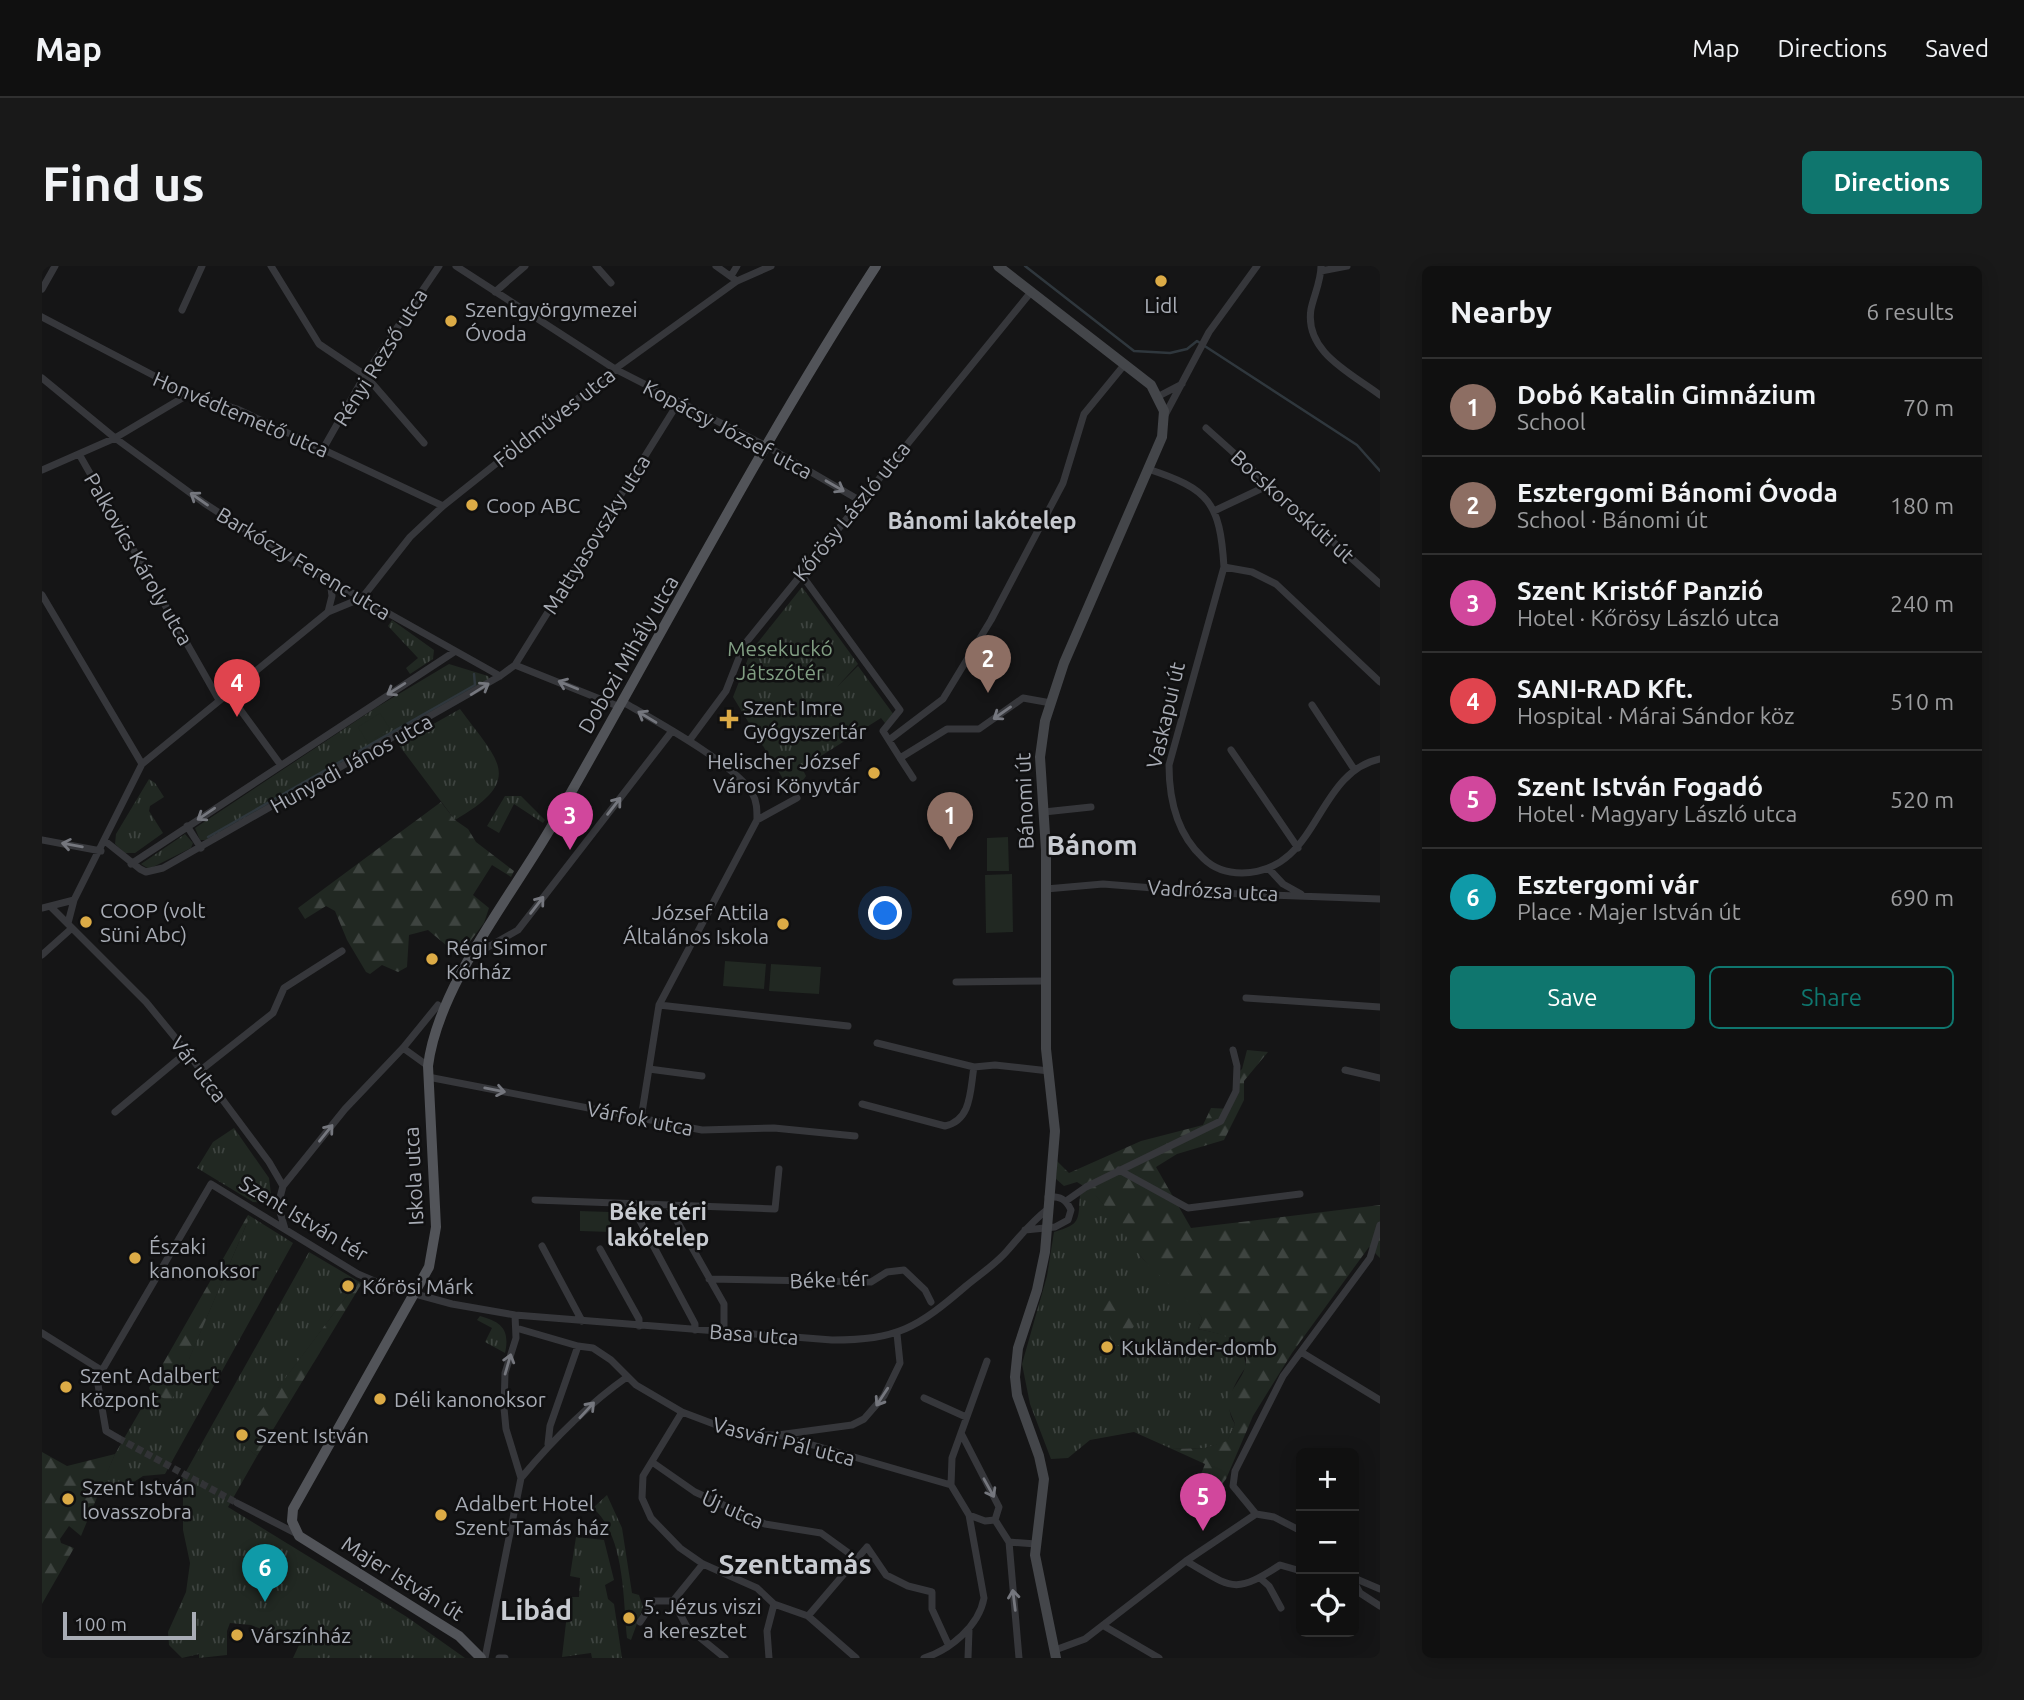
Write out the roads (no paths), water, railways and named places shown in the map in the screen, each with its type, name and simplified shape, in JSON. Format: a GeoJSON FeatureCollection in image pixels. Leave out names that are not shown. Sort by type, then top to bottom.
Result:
{"type":"FeatureCollection","features":[{"type":"Feature","properties":{"kind":"main road","name":"Dobozi Mihály utca"},"geometry":{"type":"LineString","coordinates":[[428,1071],[431,1043],[446,1000],[622,705],[768,447],[876,266]]}},
{"type":"Feature","properties":{"kind":"main road"},"geometry":{"type":"LineString","coordinates":[[998,266],[1151,384],[1164,416]]}},
{"type":"Feature","properties":{"kind":"main road","name":"Bánomi út"},"geometry":{"type":"LineString","coordinates":[[1056,1654],[1035,1555],[1044,1479],[1040,1456],[1017,1395],[1015,1377],[1018,1348],[1040,1277],[1055,1131],[1049,1071],[1044,812],[1040,757],[1051,703],[1119,532],[1162,437],[1164,416]]}},
{"type":"Feature","properties":{"kind":"main road","name":"Iskola utca"},"geometry":{"type":"LineString","coordinates":[[415,1294],[429,1267],[436,1227],[428,1071]]}},
{"type":"Feature","properties":{"kind":"main road"},"geometry":{"type":"LineString","coordinates":[[299,1536],[292,1521],[293,1509],[415,1294]]}},
{"type":"Feature","properties":{"kind":"main road","name":"Majer István út"},"geometry":{"type":"LineString","coordinates":[[299,1536],[459,1636],[483,1658]]}},
{"type":"Feature","properties":{"kind":"street"},"geometry":{"type":"LineString","coordinates":[[42,289],[55,266]]}},
{"type":"Feature","properties":{"kind":"street"},"geometry":{"type":"LineString","coordinates":[[182,310],[202,266]]}},
{"type":"Feature","properties":{"kind":"street"},"geometry":{"type":"LineString","coordinates":[[271,266],[319,344],[365,375],[424,443]]}},
{"type":"Feature","properties":{"kind":"street","name":"Rényi Rezső utca"},"geometry":{"type":"LineString","coordinates":[[323,449],[365,375],[439,266]]}},
{"type":"Feature","properties":{"kind":"street","name":"Kopácsy József utca"},"geometry":{"type":"LineString","coordinates":[[456,266],[615,369],[768,447],[859,500]]}},
{"type":"Feature","properties":{"kind":"street"},"geometry":{"type":"LineString","coordinates":[[495,292],[525,266]]}},
{"type":"Feature","properties":{"kind":"street"},"geometry":{"type":"LineString","coordinates":[[596,266],[611,283]]}},
{"type":"Feature","properties":{"kind":"street"},"geometry":{"type":"LineString","coordinates":[[716,266],[734,279]]}},
{"type":"Feature","properties":{"kind":"street","name":"Földműves utca"},"geometry":{"type":"LineString","coordinates":[[734,279],[737,266]]}},
{"type":"Feature","properties":{"kind":"street","name":"Földműves utca"},"geometry":{"type":"LineString","coordinates":[[362,598],[410,537],[443,506],[615,369],[734,279],[771,266]]}},
{"type":"Feature","properties":{"kind":"street","name":"Bánomi út"},"geometry":{"type":"LineString","coordinates":[[1164,416],[1206,339],[1257,266]]}},
{"type":"Feature","properties":{"kind":"street"},"geometry":{"type":"LineString","coordinates":[[1347,266],[1321,268],[1311,310],[1312,334],[1328,356],[1380,395]]}},
{"type":"Feature","properties":{"kind":"street","name":"Kőrösy László utca"},"geometry":{"type":"LineString","coordinates":[[689,741],[726,691],[744,645],[859,500],[1031,292]]}},
{"type":"Feature","properties":{"kind":"street","name":"Honvédtemető utca"},"geometry":{"type":"LineString","coordinates":[[42,317],[188,394],[237,409],[443,506]]}},
{"type":"Feature","properties":{"kind":"street"},"geometry":{"type":"LineString","coordinates":[[888,740],[943,699],[991,620],[1063,483],[1084,414],[1125,364]]}},
{"type":"Feature","properties":{"kind":"street","name":"Barkóczy Ferenc utca"},"geometry":{"type":"LineString","coordinates":[[42,378],[115,438],[204,503],[330,580],[500,676]]}},
{"type":"Feature","properties":{"kind":"street"},"geometry":{"type":"LineString","coordinates":[[1158,396],[1182,384]]}},
{"type":"Feature","properties":{"kind":"street"},"geometry":{"type":"LineString","coordinates":[[42,470],[115,438],[188,394]]}},
{"type":"Feature","properties":{"kind":"street","name":"Mattyasovszky utca"},"geometry":{"type":"LineString","coordinates":[[500,676],[515,664],[678,402]]}},
{"type":"Feature","properties":{"kind":"street","name":"Bocskoroskúti út"},"geometry":{"type":"LineString","coordinates":[[1206,428],[1380,584]]}},
{"type":"Feature","properties":{"kind":"street","name":"Palkovics Károly utca"},"geometry":{"type":"LineString","coordinates":[[79,454],[219,700]]}},
{"type":"Feature","properties":{"kind":"street","name":"Vaskapui út"},"geometry":{"type":"LineString","coordinates":[[1148,469],[1198,489],[1214,511],[1222,538],[1224,567],[1174,740],[1169,765],[1169,792],[1186,838],[1207,862],[1236,873],[1269,869]]}},
{"type":"Feature","properties":{"kind":"street"},"geometry":{"type":"LineString","coordinates":[[1214,511],[1269,485]]}},
{"type":"Feature","properties":{"kind":"street"},"geometry":{"type":"LineString","coordinates":[[1224,567],[1252,572],[1276,584],[1380,682]]}},
{"type":"Feature","properties":{"kind":"street"},"geometry":{"type":"LineString","coordinates":[[802,574],[900,710],[883,731],[913,778]]}},
{"type":"Feature","properties":{"kind":"street"},"geometry":{"type":"LineString","coordinates":[[328,612],[332,596],[330,580]]}},
{"type":"Feature","properties":{"kind":"street"},"geometry":{"type":"LineString","coordinates":[[42,595],[142,764]]}},
{"type":"Feature","properties":{"kind":"street"},"geometry":{"type":"LineString","coordinates":[[42,956],[70,926],[74,900],[101,851],[142,764],[328,612],[362,598]]}},
{"type":"Feature","properties":{"kind":"street","name":"Hunyadi János utca"},"geometry":{"type":"LineString","coordinates":[[454,652],[131,864],[146,872],[153,871],[201,848],[500,676]]}},
{"type":"Feature","properties":{"kind":"street"},"geometry":{"type":"LineString","coordinates":[[515,664],[622,705],[672,731],[689,741],[749,789],[756,803],[757,820],[659,1004],[641,1119]]}},
{"type":"Feature","properties":{"kind":"street"},"geometry":{"type":"LineString","coordinates":[[228,693],[280,764]]}},
{"type":"Feature","properties":{"kind":"street"},"geometry":{"type":"LineString","coordinates":[[900,758],[947,729],[979,729],[1023,698],[1051,703]]}},
{"type":"Feature","properties":{"kind":"street"},"geometry":{"type":"LineString","coordinates":[[1312,705],[1354,769]]}},
{"type":"Feature","properties":{"kind":"street"},"geometry":{"type":"LineString","coordinates":[[474,955],[518,930],[672,731]]}},
{"type":"Feature","properties":{"kind":"street"},"geometry":{"type":"LineString","coordinates":[[1231,750],[1298,848]]}},
{"type":"Feature","properties":{"kind":"street"},"geometry":{"type":"LineString","coordinates":[[1304,895],[1283,884],[1269,869],[1298,848],[1354,769],[1380,760]]}},
{"type":"Feature","properties":{"kind":"street"},"geometry":{"type":"LineString","coordinates":[[757,820],[797,798]]}},
{"type":"Feature","properties":{"kind":"street"},"geometry":{"type":"LineString","coordinates":[[1044,812],[1091,807]]}},
{"type":"Feature","properties":{"kind":"street"},"geometry":{"type":"LineString","coordinates":[[187,827],[201,848]]}},
{"type":"Feature","properties":{"kind":"street"},"geometry":{"type":"LineString","coordinates":[[42,840],[101,851]]}},
{"type":"Feature","properties":{"kind":"street"},"geometry":{"type":"LineString","coordinates":[[105,841],[131,864]]}},
{"type":"Feature","properties":{"kind":"street","name":"Vadrózsa utca"},"geometry":{"type":"LineString","coordinates":[[1046,889],[1102,884],[1216,893],[1380,899]]}},
{"type":"Feature","properties":{"kind":"street"},"geometry":{"type":"LineString","coordinates":[[42,908],[74,900]]}},
{"type":"Feature","properties":{"kind":"street","name":"Vár utca"},"geometry":{"type":"LineString","coordinates":[[51,907],[146,1002],[201,1070],[269,1162],[283,1186]]}},
{"type":"Feature","properties":{"kind":"street"},"geometry":{"type":"LineString","coordinates":[[201,1070],[273,1013],[284,988],[342,951]]}},
{"type":"Feature","properties":{"kind":"street"},"geometry":{"type":"LineString","coordinates":[[956,982],[1046,981]]}},
{"type":"Feature","properties":{"kind":"street"},"geometry":{"type":"LineString","coordinates":[[1246,998],[1380,1007]]}},
{"type":"Feature","properties":{"kind":"street"},"geometry":{"type":"LineString","coordinates":[[659,1004],[848,1026]]}},
{"type":"Feature","properties":{"kind":"street"},"geometry":{"type":"LineString","coordinates":[[261,1214],[271,1212],[278,1205],[283,1186],[345,1109],[403,1048],[438,1005]]}},
{"type":"Feature","properties":{"kind":"street"},"geometry":{"type":"LineString","coordinates":[[877,1043],[974,1067],[995,1065],[1049,1071]]}},
{"type":"Feature","properties":{"kind":"street"},"geometry":{"type":"LineString","coordinates":[[403,1048],[428,1071]]}},
{"type":"Feature","properties":{"kind":"street"},"geometry":{"type":"LineString","coordinates":[[1066,1201],[1119,1170],[1221,1121],[1236,1091],[1237,1066],[1233,1050]]}},
{"type":"Feature","properties":{"kind":"street"},"geometry":{"type":"LineString","coordinates":[[115,1112],[187,1052]]}},
{"type":"Feature","properties":{"kind":"street"},"geometry":{"type":"LineString","coordinates":[[862,1104],[945,1126],[955,1124],[967,1109],[974,1067]]}},
{"type":"Feature","properties":{"kind":"street"},"geometry":{"type":"LineString","coordinates":[[649,1069],[702,1076]]}},
{"type":"Feature","properties":{"kind":"street"},"geometry":{"type":"LineString","coordinates":[[1345,1070],[1380,1078]]}},
{"type":"Feature","properties":{"kind":"street","name":"Várfok utca"},"geometry":{"type":"LineString","coordinates":[[428,1071],[702,1130],[774,1128],[855,1136]]}},
{"type":"Feature","properties":{"kind":"street"},"geometry":{"type":"LineString","coordinates":[[535,1200],[775,1209],[779,1169]]}},
{"type":"Feature","properties":{"kind":"street"},"geometry":{"type":"LineString","coordinates":[[1119,1170],[1188,1208],[1300,1194]]}},
{"type":"Feature","properties":{"kind":"street","name":"Szent István tér"},"geometry":{"type":"LineString","coordinates":[[101,1370],[211,1184],[358,1274],[415,1294]]}},
{"type":"Feature","properties":{"kind":"street"},"geometry":{"type":"LineString","coordinates":[[1021,1231],[1068,1220],[1071,1210],[1066,1201],[1057,1196],[1048,1197]]}},
{"type":"Feature","properties":{"kind":"street"},"geometry":{"type":"LineString","coordinates":[[631,1204],[695,1324],[695,1330]]}},
{"type":"Feature","properties":{"kind":"street"},"geometry":{"type":"LineString","coordinates":[[278,1205],[285,1230]]}},
{"type":"Feature","properties":{"kind":"street"},"geometry":{"type":"LineString","coordinates":[[668,1205],[725,1309],[724,1331]]}},
{"type":"Feature","properties":{"kind":"street","name":"Basa utca"},"geometry":{"type":"LineString","coordinates":[[415,1294],[515,1315],[832,1340],[872,1340],[897,1334],[936,1311],[1007,1252],[1021,1231],[1048,1209]]}},
{"type":"Feature","properties":{"kind":"street"},"geometry":{"type":"LineString","coordinates":[[1296,1528],[1274,1517],[1256,1514],[1233,1486],[1232,1479],[1283,1376],[1370,1258],[1380,1225]]}},
{"type":"Feature","properties":{"kind":"street"},"geometry":{"type":"LineString","coordinates":[[542,1247],[582,1321]]}},
{"type":"Feature","properties":{"kind":"street"},"geometry":{"type":"LineString","coordinates":[[600,1249],[639,1320],[639,1326]]}},
{"type":"Feature","properties":{"kind":"street","name":"Béke tér"},"geometry":{"type":"LineString","coordinates":[[709,1279],[871,1282],[887,1272],[904,1270],[925,1290],[931,1302]]}},
{"type":"Feature","properties":{"kind":"street"},"geometry":{"type":"LineString","coordinates":[[515,1315],[516,1328],[505,1373],[504,1408],[506,1429],[521,1478]]}},
{"type":"Feature","properties":{"kind":"street","name":"Vasvári Pál utca"},"geometry":{"type":"LineString","coordinates":[[516,1328],[593,1348],[611,1360],[627,1377],[681,1412],[743,1435],[778,1435],[951,1485]]}},
{"type":"Feature","properties":{"kind":"street"},"geometry":{"type":"LineString","coordinates":[[42,1333],[101,1370],[97,1379],[106,1431],[118,1438]]}},
{"type":"Feature","properties":{"kind":"street"},"geometry":{"type":"LineString","coordinates":[[778,1435],[852,1425],[864,1419],[884,1396],[900,1363],[897,1334]]}},
{"type":"Feature","properties":{"kind":"street"},"geometry":{"type":"LineString","coordinates":[[548,1444],[550,1426],[578,1346]]}},
{"type":"Feature","properties":{"kind":"street"},"geometry":{"type":"LineString","coordinates":[[1301,1352],[1380,1400]]}},
{"type":"Feature","properties":{"kind":"street"},"geometry":{"type":"LineString","coordinates":[[968,1658],[970,1630],[982,1608],[985,1587],[969,1515],[951,1485],[952,1458],[987,1361]]}},
{"type":"Feature","properties":{"kind":"street"},"geometry":{"type":"LineString","coordinates":[[483,1658],[521,1478],[548,1444],[575,1423],[601,1394],[627,1377]]}},
{"type":"Feature","properties":{"kind":"street"},"geometry":{"type":"LineString","coordinates":[[924,1398],[966,1417]]}},
{"type":"Feature","properties":{"kind":"street"},"geometry":{"type":"LineString","coordinates":[[681,1412],[641,1486],[642,1498],[651,1518],[667,1538],[703,1564],[757,1588],[774,1604],[808,1616],[856,1658]]}},
{"type":"Feature","properties":{"kind":"street"},"geometry":{"type":"LineString","coordinates":[[961,1433],[999,1507],[995,1520],[1009,1542],[1019,1658]]}},
{"type":"Feature","properties":{"kind":"street","name":"Új utca"},"geometry":{"type":"LineString","coordinates":[[652,1462],[695,1492],[765,1524],[821,1533],[858,1559]]}},
{"type":"Feature","properties":{"kind":"street"},"geometry":{"type":"LineString","coordinates":[[237,1503],[299,1536]]}},
{"type":"Feature","properties":{"kind":"street"},"geometry":{"type":"LineString","coordinates":[[1056,1654],[1104,1626],[1185,1561],[1256,1514]]}},
{"type":"Feature","properties":{"kind":"street"},"geometry":{"type":"LineString","coordinates":[[969,1515],[985,1521],[995,1520]]}},
{"type":"Feature","properties":{"kind":"street"},"geometry":{"type":"LineString","coordinates":[[1009,1542],[1036,1544]]}},
{"type":"Feature","properties":{"kind":"street"},"geometry":{"type":"LineString","coordinates":[[808,1616],[867,1547],[886,1575],[908,1587],[932,1592],[932,1609],[948,1644]]}},
{"type":"Feature","properties":{"kind":"street"},"geometry":{"type":"LineString","coordinates":[[1185,1561],[1229,1586],[1249,1584],[1280,1565],[1296,1570]]}},
{"type":"Feature","properties":{"kind":"street"},"geometry":{"type":"LineString","coordinates":[[673,1601],[703,1564]]}},
{"type":"Feature","properties":{"kind":"street"},"geometry":{"type":"LineString","coordinates":[[1260,1578],[1269,1586],[1281,1608]]}},
{"type":"Feature","properties":{"kind":"street"},"geometry":{"type":"LineString","coordinates":[[1359,1582],[1380,1589]]}},
{"type":"Feature","properties":{"kind":"street"},"geometry":{"type":"LineString","coordinates":[[1359,1591],[1380,1606]]}},
{"type":"Feature","properties":{"kind":"street"},"geometry":{"type":"LineString","coordinates":[[640,1622],[654,1601],[673,1601]]}},
{"type":"Feature","properties":{"kind":"street"},"geometry":{"type":"LineString","coordinates":[[673,1601],[687,1627],[725,1658]]}},
{"type":"Feature","properties":{"kind":"street"},"geometry":{"type":"LineString","coordinates":[[769,1658],[767,1631],[774,1604]]}},
{"type":"Feature","properties":{"kind":"street"},"geometry":{"type":"LineString","coordinates":[[1104,1626],[1159,1658]]}},
{"type":"Feature","properties":{"kind":"street"},"geometry":{"type":"LineString","coordinates":[[924,1658],[970,1630]]}},
{"type":"Feature","properties":{"kind":"street"},"geometry":{"type":"LineString","coordinates":[[499,1658],[505,1658]]}},
{"type":"Feature","properties":{"kind":"waterway"},"geometry":{"type":"LineString","coordinates":[[1025,266],[1134,351],[1170,353],[1187,349],[1197,341],[1357,445],[1380,471]]}},
{"type":"Feature","properties":{"kind":"waterway"},"geometry":{"type":"LineString","coordinates":[[208,837],[475,685],[474,674]]}},
{"type":"Feature","properties":{"kind":"tunnel"},"geometry":{"type":"LineString","coordinates":[[118,1438],[237,1503]]}},
{"type":"Feature","properties":{"kind":"place","name":"Lidl"},"geometry":{"type":"Point","coordinates":[1161,281]}},
{"type":"Feature","properties":{"kind":"place","name":"Szentgyörgymezei Óvoda"},"geometry":{"type":"Point","coordinates":[451,321]}},
{"type":"Feature","properties":{"kind":"place","name":"Coop ABC"},"geometry":{"type":"Point","coordinates":[472,505]}},
{"type":"Feature","properties":{"kind":"place","name":"Esztergomi Bánomi Óvoda"},"geometry":{"type":"Point","coordinates":[988,693]}},
{"type":"Feature","properties":{"kind":"place","name":"SANI-RAD Kft."},"geometry":{"type":"Point","coordinates":[237,717]}},
{"type":"Feature","properties":{"kind":"place","name":"Szent Imre Gyógyszertár"},"geometry":{"type":"Point","coordinates":[729,719]}},
{"type":"Feature","properties":{"kind":"place","name":"Helischer József Városi Könyvtár"},"geometry":{"type":"Point","coordinates":[874,773]}},
{"type":"Feature","properties":{"kind":"place","name":"Szent Kristóf Panzió"},"geometry":{"type":"Point","coordinates":[570,850]}},
{"type":"Feature","properties":{"kind":"place","name":"Dobó Katalin Gimnázium"},"geometry":{"type":"Point","coordinates":[950,850]}},
{"type":"Feature","properties":{"kind":"place","name":"COOP (volt Süni Abc)"},"geometry":{"type":"Point","coordinates":[86,922]}},
{"type":"Feature","properties":{"kind":"place","name":"József Attila Általános Iskola"},"geometry":{"type":"Point","coordinates":[783,924]}},
{"type":"Feature","properties":{"kind":"place","name":"Régi Simor Kórház"},"geometry":{"type":"Point","coordinates":[432,959]}},
{"type":"Feature","properties":{"kind":"place","name":"Északi kanonoksor"},"geometry":{"type":"Point","coordinates":[135,1258]}},
{"type":"Feature","properties":{"kind":"place","name":"Kőrösi Márk"},"geometry":{"type":"Point","coordinates":[348,1286]}},
{"type":"Feature","properties":{"kind":"place","name":"Kukländer-domb"},"geometry":{"type":"Point","coordinates":[1107,1347]}},
{"type":"Feature","properties":{"kind":"place","name":"Szent Adalbert Központ"},"geometry":{"type":"Point","coordinates":[66,1387]}},
{"type":"Feature","properties":{"kind":"place","name":"Déli kanonoksor"},"geometry":{"type":"Point","coordinates":[380,1399]}},
{"type":"Feature","properties":{"kind":"place","name":"Szent István"},"geometry":{"type":"Point","coordinates":[242,1435]}},
{"type":"Feature","properties":{"kind":"place","name":"Szent István lovasszobra"},"geometry":{"type":"Point","coordinates":[68,1499]}},
{"type":"Feature","properties":{"kind":"place","name":"Adalbert Hotel Szent Tamás ház"},"geometry":{"type":"Point","coordinates":[441,1515]}},
{"type":"Feature","properties":{"kind":"place","name":"Szent István Fogadó"},"geometry":{"type":"Point","coordinates":[1203,1531]}},
{"type":"Feature","properties":{"kind":"place","name":"Esztergomi vár"},"geometry":{"type":"Point","coordinates":[265,1602]}},
{"type":"Feature","properties":{"kind":"place","name":"5. Jézus viszi a keresztet"},"geometry":{"type":"Point","coordinates":[629,1618]}},
{"type":"Feature","properties":{"kind":"place","name":"Várszínház"},"geometry":{"type":"Point","coordinates":[237,1635]}},
{"type":"Feature","properties":{"kind":"district","name":"Bánomi lakótelep"},"geometry":{"type":"Point","coordinates":[982,520]}},
{"type":"Feature","properties":{"kind":"district","name":"Bánom"},"geometry":{"type":"Point","coordinates":[1092,844]}},
{"type":"Feature","properties":{"kind":"district","name":"Béke téri lakótelep"},"geometry":{"type":"Point","coordinates":[658,1224]}},
{"type":"Feature","properties":{"kind":"district","name":"Szenttamás"},"geometry":{"type":"Point","coordinates":[795,1563]}},
{"type":"Feature","properties":{"kind":"district","name":"Libád"},"geometry":{"type":"Point","coordinates":[536,1609]}},
{"type":"Feature","properties":{"kind":"park label","name":"Mesekuckó Játszótér"},"geometry":{"type":"Point","coordinates":[780,660]}}]}
